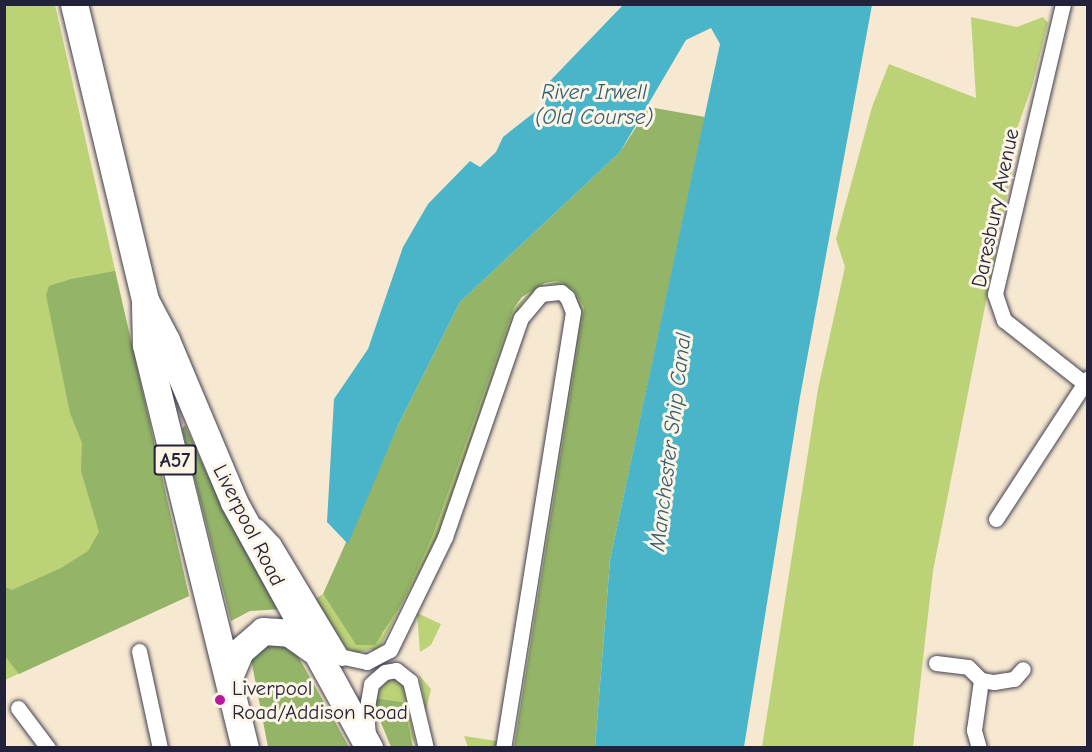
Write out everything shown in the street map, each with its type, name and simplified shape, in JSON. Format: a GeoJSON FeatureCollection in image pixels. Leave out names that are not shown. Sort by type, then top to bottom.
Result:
{"type":"FeatureCollection","features":[{"type":"Feature","properties":{"kind":"highway","name":"Liverpool Road"},"geometry":{"type":"LineString","coordinates":[[74,4],[145,300],[234,502],[313,650]]}},
{"type":"Feature","properties":{"kind":"highway","name":"Liverpool Road"},"geometry":{"type":"LineString","coordinates":[[145,300],[146,345],[229,677]]}},
{"type":"Feature","properties":{"kind":"highway","name":"A57"},"geometry":{"type":"LineString","coordinates":[[245,747],[229,677],[240,651],[263,631],[289,633],[313,650],[369,747]]}},
{"type":"Feature","properties":{"kind":"street","name":"Daresbury Avenue"},"geometry":{"type":"LineString","coordinates":[[1063,4],[995,294],[1004,320],[1086,380]]}},
{"type":"Feature","properties":{"kind":"street"},"geometry":{"type":"LineString","coordinates":[[313,650],[367,662],[390,650],[445,537],[521,318],[542,294],[561,292],[573,312],[503,747]]}},
{"type":"Feature","properties":{"kind":"street"},"geometry":{"type":"LineString","coordinates":[[996,519],[1086,380]]}},
{"type":"Feature","properties":{"kind":"street"},"geometry":{"type":"LineString","coordinates":[[234,502],[273,543],[342,658]]}},
{"type":"Feature","properties":{"kind":"street"},"geometry":{"type":"LineString","coordinates":[[390,650],[396,670],[410,681],[426,747]]}},
{"type":"Feature","properties":{"kind":"street"},"geometry":{"type":"LineString","coordinates":[[139,651],[160,747]]}},
{"type":"Feature","properties":{"kind":"street"},"geometry":{"type":"LineString","coordinates":[[936,663],[968,667],[981,680],[1005,682],[1023,669]]}},
{"type":"Feature","properties":{"kind":"street"},"geometry":{"type":"LineString","coordinates":[[369,747],[366,713],[371,684],[385,672],[396,670]]}},
{"type":"Feature","properties":{"kind":"street"},"geometry":{"type":"LineString","coordinates":[[979,747],[974,730],[981,680]]}},
{"type":"Feature","properties":{"kind":"street"},"geometry":{"type":"LineString","coordinates":[[18,708],[48,747]]}},
{"type":"Feature","properties":{"kind":"green space"},"geometry":{"type":"Polygon","coordinates":[[[4,5],[55,5],[189,596],[5,680],[4,5]]]}},
{"type":"Feature","properties":{"kind":"green space"},"geometry":{"type":"Polygon","coordinates":[[[971,17],[1017,27],[1043,17],[1048,23],[1032,86],[1006,160],[1013,164],[933,571],[913,747],[762,747],[818,389],[845,267],[836,239],[872,107],[889,64],[976,98],[971,17]]]}},
{"type":"Feature","properties":{"kind":"green space"},"geometry":{"type":"Polygon","coordinates":[[[649,107],[705,117],[610,560],[595,747],[514,747],[584,307],[573,289],[558,281],[545,283],[522,297],[514,308],[433,535],[401,604],[375,645],[356,645],[323,594],[399,423],[460,302],[620,152],[649,107]]]}},
{"type":"Feature","properties":{"kind":"green space"},"geometry":{"type":"Polygon","coordinates":[[[115,271],[189,596],[19,674],[5,656],[5,587],[12,590],[61,568],[88,551],[99,532],[81,471],[82,443],[70,413],[46,295],[49,286],[71,279],[115,271]]]}},
{"type":"Feature","properties":{"kind":"green space"},"geometry":{"type":"Polygon","coordinates":[[[558,281],[573,289],[584,307],[511,747],[580,307],[571,291],[557,284],[545,285],[525,299],[512,319],[438,536],[381,645],[375,652],[371,649],[357,653],[346,648],[315,599],[323,594],[356,645],[383,634],[433,535],[514,308],[534,288],[558,281]]]}},
{"type":"Feature","properties":{"kind":"green space"},"geometry":{"type":"Polygon","coordinates":[[[185,425],[208,476],[282,609],[250,611],[231,621],[182,429],[185,425]]]}},
{"type":"Feature","properties":{"kind":"green space"},"geometry":{"type":"Polygon","coordinates":[[[417,613],[441,624],[431,645],[420,652],[417,613]]]}},
{"type":"Feature","properties":{"kind":"green space"},"geometry":{"type":"Polygon","coordinates":[[[287,643],[299,658],[349,747],[268,747],[251,659],[259,645],[287,643]]]}},
{"type":"Feature","properties":{"kind":"green space"},"geometry":{"type":"Polygon","coordinates":[[[419,675],[431,689],[425,715],[424,698],[419,675]]]}},
{"type":"Feature","properties":{"kind":"green space"},"geometry":{"type":"Polygon","coordinates":[[[387,679],[395,679],[404,686],[416,747],[408,731],[403,702],[374,698],[387,679]]]}},
{"type":"Feature","properties":{"kind":"green space"},"geometry":{"type":"Polygon","coordinates":[[[374,698],[403,702],[413,747],[391,747],[375,708],[374,698]]]}},
{"type":"Feature","properties":{"kind":"green space"},"geometry":{"type":"Polygon","coordinates":[[[464,736],[497,741],[496,747],[468,747],[464,736]]]}},
{"type":"Feature","properties":{"kind":"water"},"geometry":{"type":"Polygon","coordinates":[[[623,5],[872,5],[800,397],[744,747],[595,747],[610,560],[720,44],[711,28],[686,40],[620,152],[460,302],[399,423],[348,544],[327,522],[334,399],[368,349],[403,247],[428,204],[470,161],[480,167],[496,152],[503,137],[545,104],[548,83],[623,5]]]}},
{"type":"Feature","properties":{"kind":"place","name":"Liverpool Road/Addison Road"},"geometry":{"type":"Point","coordinates":[220,700]}},
{"type":"Feature","properties":{"kind":"water label","name":"River Irwell (Old Course)"},"geometry":{"type":"Point","coordinates":[594,104]}},
{"type":"Feature","properties":{"kind":"water label","name":"Manchester Ship Canal"},"geometry":{"type":"Point","coordinates":[671,442]}}]}
